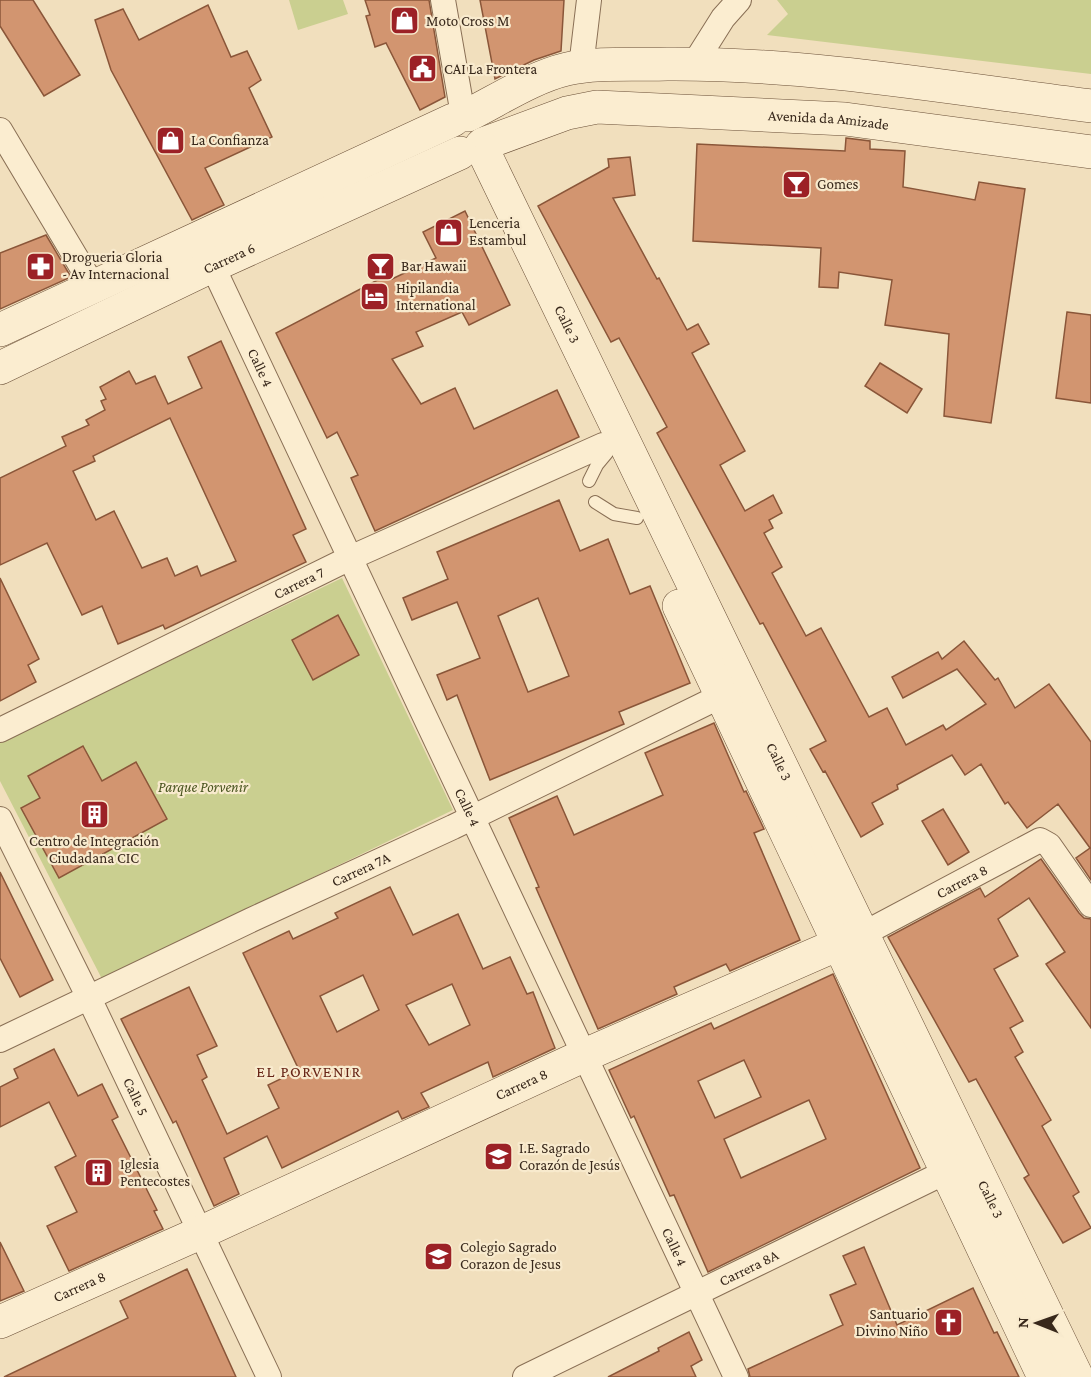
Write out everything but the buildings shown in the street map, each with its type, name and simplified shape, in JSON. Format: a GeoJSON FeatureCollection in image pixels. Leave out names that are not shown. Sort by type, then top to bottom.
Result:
{"type":"FeatureCollection","features":[{"type":"Feature","properties":{"kind":"street"},"geometry":{"type":"LineString","coordinates":[[443,0],[461,116],[475,116],[484,125],[486,132],[472,149]]}},
{"type":"Feature","properties":{"kind":"street"},"geometry":{"type":"LineString","coordinates":[[589,0],[574,68],[694,64],[858,76],[1091,106]]}},
{"type":"Feature","properties":{"kind":"street"},"geometry":{"type":"LineString","coordinates":[[694,64],[723,18],[739,0]]}},
{"type":"Feature","properties":{"kind":"street","name":"Carrera 6"},"geometry":{"type":"LineString","coordinates":[[0,368],[206,252],[461,116],[537,80],[574,68]]}},
{"type":"Feature","properties":{"kind":"street"},"geometry":{"type":"LineString","coordinates":[[1049,147],[1053,101]]}},
{"type":"Feature","properties":{"kind":"street","name":"Avenida da Amizade"},"geometry":{"type":"LineString","coordinates":[[567,113],[597,107],[845,119],[1091,153]]}},
{"type":"Feature","properties":{"kind":"street","name":"Carrera 6"},"geometry":{"type":"LineString","coordinates":[[0,330],[93,286],[206,252],[567,113]]}},
{"type":"Feature","properties":{"kind":"street"},"geometry":{"type":"LineString","coordinates":[[0,130],[93,286]]}},
{"type":"Feature","properties":{"kind":"street","name":"Calle 3"},"geometry":{"type":"LineString","coordinates":[[472,149],[605,449],[721,696],[851,939]]}},
{"type":"Feature","properties":{"kind":"street","name":"Calle 3"},"geometry":{"type":"LineString","coordinates":[[472,149],[959,1165],[1077,1377]]}},
{"type":"Feature","properties":{"kind":"street","name":"Calle 4"},"geometry":{"type":"LineString","coordinates":[[206,252],[736,1377]]}},
{"type":"Feature","properties":{"kind":"street","name":"Carrera 7"},"geometry":{"type":"LineString","coordinates":[[0,730],[350,558],[605,449]]}},
{"type":"Feature","properties":{"kind":"street","name":"Carrera 7A"},"geometry":{"type":"LineString","coordinates":[[0,1040],[473,817],[721,696]]}},
{"type":"Feature","properties":{"kind":"street","name":"Calle 5"},"geometry":{"type":"LineString","coordinates":[[0,819],[202,1232],[269,1377]]}},
{"type":"Feature","properties":{"kind":"street","name":"Carrera 8"},"geometry":{"type":"LineString","coordinates":[[0,1322],[202,1232],[585,1055],[851,939],[1040,840],[1046,841],[1091,905]]}},
{"type":"Feature","properties":{"kind":"street","name":"Calle 3"},"geometry":{"type":"LineString","coordinates":[[959,1165],[1044,1377]]}},
{"type":"Feature","properties":{"kind":"street","name":"Carrera 8A"},"geometry":{"type":"LineString","coordinates":[[525,1377],[959,1165]]}},
{"type":"Feature","properties":{"kind":"lane"},"geometry":{"type":"LineString","coordinates":[[589,480],[605,449]]}},
{"type":"Feature","properties":{"kind":"lane"},"geometry":{"type":"LineString","coordinates":[[595,502],[614,514],[637,518]]}},
{"type":"Feature","properties":{"kind":"green space"},"geometry":{"type":"Polygon","coordinates":[[[289,0],[343,0],[348,14],[298,30],[289,0]]]}},
{"type":"Feature","properties":{"kind":"green space"},"geometry":{"type":"Polygon","coordinates":[[[777,0],[1091,0],[1091,74],[767,35],[788,14],[777,0]]]}},
{"type":"Feature","properties":{"kind":"green space","name":"Parque Porvenir"},"geometry":{"type":"Polygon","coordinates":[[[342,578],[453,810],[102,979],[0,781],[0,742],[342,578]]]}},
{"type":"Feature","properties":{"kind":"place","name":"Moto Cross M"},"geometry":{"type":"Point","coordinates":[405,21]}},
{"type":"Feature","properties":{"kind":"place","name":"CAI La Frontera"},"geometry":{"type":"Point","coordinates":[423,69]}},
{"type":"Feature","properties":{"kind":"place","name":"La Confianza"},"geometry":{"type":"Point","coordinates":[170,140]}},
{"type":"Feature","properties":{"kind":"place","name":"Gomes"},"geometry":{"type":"Point","coordinates":[796,184]}},
{"type":"Feature","properties":{"kind":"place","name":"Lenceria Estambul"},"geometry":{"type":"Point","coordinates":[448,232]}},
{"type":"Feature","properties":{"kind":"place","name":"Drogueria Gloria - Av Internacional"},"geometry":{"type":"Point","coordinates":[41,266]}},
{"type":"Feature","properties":{"kind":"place","name":"Bar Hawaii"},"geometry":{"type":"Point","coordinates":[380,266]}},
{"type":"Feature","properties":{"kind":"place","name":"Hipilandia International"},"geometry":{"type":"Point","coordinates":[375,297]}},
{"type":"Feature","properties":{"kind":"place","name":"Centro de Integración Ciudadana CIC"},"geometry":{"type":"Point","coordinates":[94,814]}},
{"type":"Feature","properties":{"kind":"place","name":"I.E. Sagrado Corazón de Jesús"},"geometry":{"type":"Point","coordinates":[498,1157]}},
{"type":"Feature","properties":{"kind":"place","name":"Iglesia Pentecostes"},"geometry":{"type":"Point","coordinates":[99,1173]}},
{"type":"Feature","properties":{"kind":"place","name":"Colegio Sagrado Corazon de Jesus"},"geometry":{"type":"Point","coordinates":[439,1256]}},
{"type":"Feature","properties":{"kind":"place","name":"Santuario Divino Niño"},"geometry":{"type":"Point","coordinates":[949,1323]}},
{"type":"Feature","properties":{"kind":"district","name":"EL PORVENIR"},"geometry":{"type":"Point","coordinates":[309,1071]}}]}
